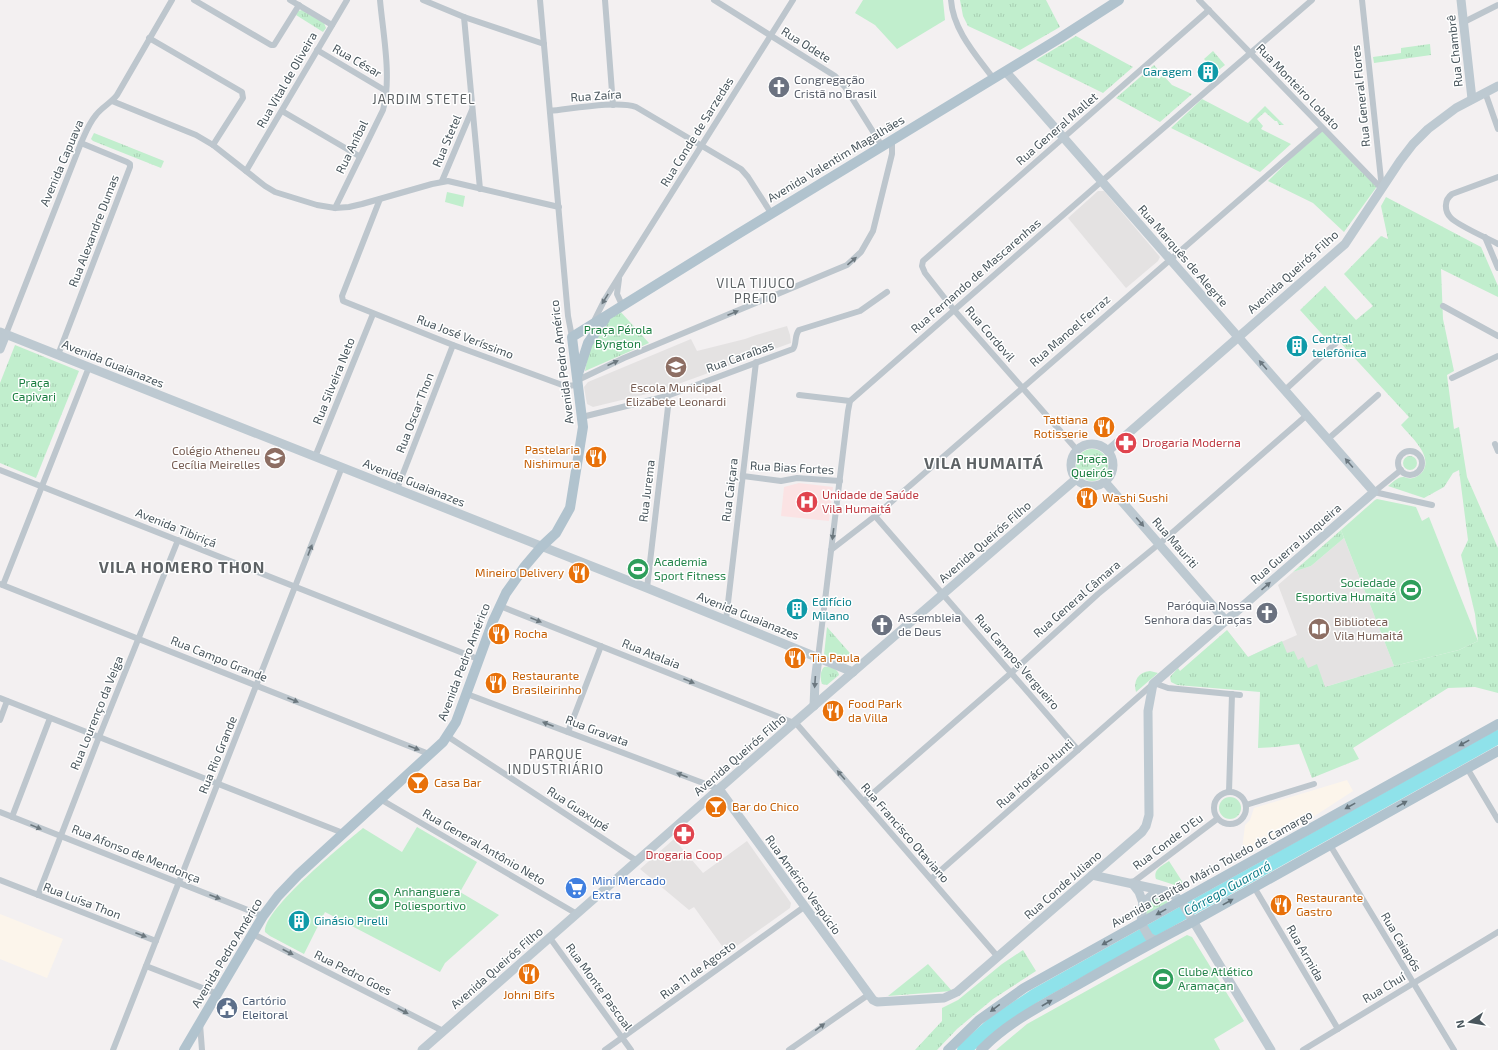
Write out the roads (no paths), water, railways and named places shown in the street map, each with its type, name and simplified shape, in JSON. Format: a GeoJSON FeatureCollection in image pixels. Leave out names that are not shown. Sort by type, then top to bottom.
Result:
{"type":"FeatureCollection","features":[{"type":"Feature","properties":{"kind":"main road","name":"Rua Chambrê"},"geometry":{"type":"LineString","coordinates":[[1461,0],[1472,99]]}},
{"type":"Feature","properties":{"kind":"main road","name":"Avenida Valentim Magalhães"},"geometry":{"type":"LineString","coordinates":[[572,339],[593,323],[620,306],[993,78],[1006,72],[1118,1]]}},
{"type":"Feature","properties":{"kind":"main road","name":"Rua Marquês de Alegrte"},"geometry":{"type":"LineString","coordinates":[[1006,72],[1374,492]]}},
{"type":"Feature","properties":{"kind":"main road","name":"Avenida Queirós Filho"},"geometry":{"type":"LineString","coordinates":[[1108,451],[1345,244],[1408,150],[1428,128],[1456,108],[1498,86]]}},
{"type":"Feature","properties":{"kind":"main road"},"geometry":{"type":"LineString","coordinates":[[578,381],[588,343],[603,322],[620,306]]}},
{"type":"Feature","properties":{"kind":"main road","name":"Avenida Capuava"},"geometry":{"type":"LineString","coordinates":[[0,350],[3,333]]}},
{"type":"Feature","properties":{"kind":"main road","name":"Avenida Guaianazes"},"geometry":{"type":"LineString","coordinates":[[3,333],[397,488],[854,672]]}},
{"type":"Feature","properties":{"kind":"main road","name":"Avenida Pedro Américo"},"geometry":{"type":"LineString","coordinates":[[184,1050],[263,916],[288,885],[429,754],[447,736],[456,722],[478,659],[500,606],[517,576],[542,546],[556,533],[570,508],[582,436],[582,417],[572,339]]}},
{"type":"Feature","properties":{"kind":"main road"},"geometry":{"type":"LineString","coordinates":[[572,339],[588,343]]}},
{"type":"Feature","properties":{"kind":"main road"},"geometry":{"type":"LineString","coordinates":[[1094,444],[1099,445],[1108,451],[1111,456],[1113,467],[1112,473],[1105,482],[1099,485],[1089,486],[1080,483],[1076,479],[1072,472],[1071,466],[1073,455],[1077,450],[1083,446],[1094,444]]}},
{"type":"Feature","properties":{"kind":"main road","name":"Avenida Queirós Filho"},"geometry":{"type":"LineString","coordinates":[[422,1050],[814,706],[1076,479]]}},
{"type":"Feature","properties":{"kind":"main road","name":"Rua Mauriti"},"geometry":{"type":"LineString","coordinates":[[1105,482],[1226,621]]}},
{"type":"Feature","properties":{"kind":"main road","name":"Rua Guerra Junqueira"},"geometry":{"type":"LineString","coordinates":[[1153,684],[1374,492]]}},
{"type":"Feature","properties":{"kind":"main road"},"geometry":{"type":"LineString","coordinates":[[814,706],[818,658]]}},
{"type":"Feature","properties":{"kind":"main road","name":"Rua Conde Juliano"},"geometry":{"type":"LineString","coordinates":[[868,995],[877,1002],[946,997],[957,992],[1142,832],[1148,821],[1148,711],[1153,684]]}},
{"type":"Feature","properties":{"kind":"main road","name":"Avenida Capitão Mário Toledo de Camargo"},"geometry":{"type":"LineString","coordinates":[[981,1050],[1000,1033],[1026,1015],[1152,939],[1187,910],[1498,724]]}},
{"type":"Feature","properties":{"kind":"main road","name":"Avenida Capitão Mário Toledo de Camargo"},"geometry":{"type":"LineString","coordinates":[[948,1050],[979,1020],[1024,988],[1142,925],[1254,887],[1498,751]]}},
{"type":"Feature","properties":{"kind":"main road","name":"Rua Américo Vespúcio"},"geometry":{"type":"LineString","coordinates":[[719,789],[868,995]]}},
{"type":"Feature","properties":{"kind":"main road"},"geometry":{"type":"LineString","coordinates":[[1092,876],[1165,891],[1187,910],[1271,1050]]}},
{"type":"Feature","properties":{"kind":"main road"},"geometry":{"type":"LineString","coordinates":[[1132,883],[1143,903],[1142,925],[1152,939]]}},
{"type":"Feature","properties":{"kind":"main road"},"geometry":{"type":"LineString","coordinates":[[1143,903],[1151,896],[1165,891]]}},
{"type":"Feature","properties":{"kind":"street","name":"Avenida Capuava"},"geometry":{"type":"LineString","coordinates":[[3,333],[91,122],[96,114],[112,101],[172,0]]}},
{"type":"Feature","properties":{"kind":"street"},"geometry":{"type":"LineString","coordinates":[[194,0],[271,45],[274,45],[299,6]]}},
{"type":"Feature","properties":{"kind":"street"},"geometry":{"type":"LineString","coordinates":[[290,0],[332,25]]}},
{"type":"Feature","properties":{"kind":"street","name":"Rua Vital de Oliveira"},"geometry":{"type":"LineString","coordinates":[[246,171],[346,0]]}},
{"type":"Feature","properties":{"kind":"street","name":"Rua Aníbal"},"geometry":{"type":"LineString","coordinates":[[335,208],[383,110],[386,91],[386,74],[380,0]]}},
{"type":"Feature","properties":{"kind":"street"},"geometry":{"type":"LineString","coordinates":[[423,0],[464,17],[544,44]]}},
{"type":"Feature","properties":{"kind":"street","name":"Avenida Pedro Américo"},"geometry":{"type":"LineString","coordinates":[[540,0],[572,339]]}},
{"type":"Feature","properties":{"kind":"street"},"geometry":{"type":"LineString","coordinates":[[605,0],[613,105]]}},
{"type":"Feature","properties":{"kind":"street","name":"Rua Odete"},"geometry":{"type":"LineString","coordinates":[[714,0],[835,76],[846,87],[882,146]]}},
{"type":"Feature","properties":{"kind":"street","name":"Rua Conde de Sarzedas"},"geometry":{"type":"LineString","coordinates":[[593,323],[600,307],[793,0]]}},
{"type":"Feature","properties":{"kind":"street"},"geometry":{"type":"LineString","coordinates":[[951,0],[954,19],[960,32],[993,78]]}},
{"type":"Feature","properties":{"kind":"street","name":"Rua Monteiro Lobato"},"geometry":{"type":"LineString","coordinates":[[1199,0],[1382,189]]}},
{"type":"Feature","properties":{"kind":"street","name":"Rua Fernando de Mascarenhas"},"geometry":{"type":"LineString","coordinates":[[850,401],[1250,52],[1312,0]]}},
{"type":"Feature","properties":{"kind":"street","name":"Rua General Flores"},"geometry":{"type":"LineString","coordinates":[[1362,0],[1382,189]]}},
{"type":"Feature","properties":{"kind":"street"},"geometry":{"type":"LineString","coordinates":[[1464,22],[1498,6]]}},
{"type":"Feature","properties":{"kind":"street","name":"Rua General Mallet"},"geometry":{"type":"LineString","coordinates":[[922,266],[926,258],[1209,10]]}},
{"type":"Feature","properties":{"kind":"street"},"geometry":{"type":"LineString","coordinates":[[464,17],[480,189]]}},
{"type":"Feature","properties":{"kind":"street"},"geometry":{"type":"LineString","coordinates":[[149,38],[242,92],[243,98],[213,145]]}},
{"type":"Feature","properties":{"kind":"street","name":"Rua César"},"geometry":{"type":"LineString","coordinates":[[317,50],[386,91]]}},
{"type":"Feature","properties":{"kind":"street"},"geometry":{"type":"LineString","coordinates":[[1485,92],[1498,129]]}},
{"type":"Feature","properties":{"kind":"street"},"geometry":{"type":"LineString","coordinates":[[112,101],[196,135],[213,145],[275,192],[311,203],[335,208],[362,204],[442,181],[559,207]]}},
{"type":"Feature","properties":{"kind":"street","name":"Rua Zaíra"},"geometry":{"type":"LineString","coordinates":[[550,111],[627,104],[636,107],[741,169],[748,177],[771,213]]}},
{"type":"Feature","properties":{"kind":"street","name":"Rua Stetel"},"geometry":{"type":"LineString","coordinates":[[442,181],[473,109]]}},
{"type":"Feature","properties":{"kind":"street"},"geometry":{"type":"LineString","coordinates":[[282,111],[360,156]]}},
{"type":"Feature","properties":{"kind":"street","name":"Rua Manoel Ferraz"},"geometry":{"type":"LineString","coordinates":[[831,550],[875,516],[1322,128]]}},
{"type":"Feature","properties":{"kind":"street"},"geometry":{"type":"LineString","coordinates":[[578,381],[630,356],[847,265],[861,252],[873,231],[892,154],[892,140]]}},
{"type":"Feature","properties":{"kind":"street","name":"Rua Alexandre Dumas"},"geometry":{"type":"LineString","coordinates":[[58,355],[130,168],[130,164],[127,162],[81,143]]}},
{"type":"Feature","properties":{"kind":"street"},"geometry":{"type":"LineString","coordinates":[[1498,177],[1452,194],[1447,198],[1446,202],[1450,218],[1498,244]]}},
{"type":"Feature","properties":{"kind":"street","name":"Rua José Veríssimo"},"geometry":{"type":"LineString","coordinates":[[380,199],[342,296],[345,303],[565,386],[578,381]]}},
{"type":"Feature","properties":{"kind":"street"},"geometry":{"type":"LineString","coordinates":[[1485,237],[1498,268]]}},
{"type":"Feature","properties":{"kind":"street","name":"Rua Cordovil"},"geometry":{"type":"LineString","coordinates":[[922,266],[925,273],[954,310],[1077,450]]}},
{"type":"Feature","properties":{"kind":"street","name":"Rua Conde de Sarzedas"},"geometry":{"type":"LineString","coordinates":[[620,276],[617,294],[620,306]]}},
{"type":"Feature","properties":{"kind":"street","name":"Rua Caraíbas"},"geometry":{"type":"LineString","coordinates":[[582,417],[667,396],[792,349],[795,345],[799,330],[860,310],[887,292]]}},
{"type":"Feature","properties":{"kind":"street"},"geometry":{"type":"LineString","coordinates":[[1443,306],[1498,336]]}},
{"type":"Feature","properties":{"kind":"street","name":"Rua Silveira Neto"},"geometry":{"type":"LineString","coordinates":[[315,456],[373,314]]}},
{"type":"Feature","properties":{"kind":"street"},"geometry":{"type":"LineString","coordinates":[[1285,390],[1336,343]]}},
{"type":"Feature","properties":{"kind":"street","name":"Rua Oscar Thon"},"geometry":{"type":"LineString","coordinates":[[397,488],[453,345]]}},
{"type":"Feature","properties":{"kind":"street"},"geometry":{"type":"LineString","coordinates":[[1452,378],[1498,356]]}},
{"type":"Feature","properties":{"kind":"street","name":"Rua Caiçara"},"geometry":{"type":"LineString","coordinates":[[726,620],[756,362]]}},
{"type":"Feature","properties":{"kind":"street"},"geometry":{"type":"LineString","coordinates":[[2,585],[89,367]]}},
{"type":"Feature","properties":{"kind":"street"},"geometry":{"type":"LineString","coordinates":[[799,395],[850,401],[818,658]]}},
{"type":"Feature","properties":{"kind":"street","name":"Rua Jurema"},"geometry":{"type":"LineString","coordinates":[[647,588],[668,407],[667,396]]}},
{"type":"Feature","properties":{"kind":"street"},"geometry":{"type":"LineString","coordinates":[[1328,440],[1378,396]]}},
{"type":"Feature","properties":{"kind":"street","name":"Rua General Câmara"},"geometry":{"type":"LineString","coordinates":[[864,801],[1011,673],[1098,594],[1159,544],[1307,415]]}},
{"type":"Feature","properties":{"kind":"street","name":"Rua Rio Grande"},"geometry":{"type":"LineString","coordinates":[[113,1050],[342,467]]}},
{"type":"Feature","properties":{"kind":"street","name":"Avenida Tibiriçá"},"geometry":{"type":"LineString","coordinates":[[0,470],[478,659]]}},
{"type":"Feature","properties":{"kind":"street","name":"Rua Guerra Junqueira"},"geometry":{"type":"LineString","coordinates":[[1374,492],[1401,470]]}},
{"type":"Feature","properties":{"kind":"street","name":"Rua Bias Fortes"},"geometry":{"type":"LineString","coordinates":[[743,476],[781,481],[797,478],[840,481]]}},
{"type":"Feature","properties":{"kind":"street"},"geometry":{"type":"LineString","coordinates":[[1374,492],[1432,505]]}},
{"type":"Feature","properties":{"kind":"street","name":"Rua Campos Vergueiro"},"geometry":{"type":"LineString","coordinates":[[875,516],[1078,750]]}},
{"type":"Feature","properties":{"kind":"street","name":"Rua Lourenço da Veiga"},"geometry":{"type":"LineString","coordinates":[[38,895],[99,737],[178,540]]}},
{"type":"Feature","properties":{"kind":"street","name":"Rua Campo Grande"},"geometry":{"type":"LineString","coordinates":[[2,585],[429,754]]}},
{"type":"Feature","properties":{"kind":"street","name":"Rua Atalaia"},"geometry":{"type":"LineString","coordinates":[[500,606],[795,723]]}},
{"type":"Feature","properties":{"kind":"street"},"geometry":{"type":"LineString","coordinates":[[568,732],[601,646]]}},
{"type":"Feature","properties":{"kind":"street"},"geometry":{"type":"LineString","coordinates":[[1153,684],[1168,688],[1240,695]]}},
{"type":"Feature","properties":{"kind":"street","name":"Rua Horácio Hunti"},"geometry":{"type":"LineString","coordinates":[[931,879],[1153,684]]}},
{"type":"Feature","properties":{"kind":"street","name":"Rua Gravata"},"geometry":{"type":"LineString","coordinates":[[466,694],[719,789]]}},
{"type":"Feature","properties":{"kind":"street"},"geometry":{"type":"LineString","coordinates":[[1229,792],[1232,694]]}},
{"type":"Feature","properties":{"kind":"street"},"geometry":{"type":"LineString","coordinates":[[0,698],[343,833]]}},
{"type":"Feature","properties":{"kind":"street"},"geometry":{"type":"LineString","coordinates":[[0,720],[7,701]]}},
{"type":"Feature","properties":{"kind":"street"},"geometry":{"type":"LineString","coordinates":[[12,817],[50,718]]}},
{"type":"Feature","properties":{"kind":"street","name":"Rua Francisco Otaviano"},"geometry":{"type":"LineString","coordinates":[[795,723],[998,957]]}},
{"type":"Feature","properties":{"kind":"street","name":"Rua Guaxupé"},"geometry":{"type":"LineString","coordinates":[[447,736],[637,861]]}},
{"type":"Feature","properties":{"kind":"street"},"geometry":{"type":"LineString","coordinates":[[1467,768],[1498,820]]}},
{"type":"Feature","properties":{"kind":"street"},"geometry":{"type":"LineString","coordinates":[[1246,805],[1314,784]]}},
{"type":"Feature","properties":{"kind":"street"},"geometry":{"type":"LineString","coordinates":[[1229,792],[1238,794],[1244,800],[1246,805],[1246,813],[1244,817],[1237,823],[1229,825],[1224,824],[1217,819],[1214,808],[1216,800],[1222,794],[1229,792]]}},
{"type":"Feature","properties":{"kind":"street","name":"Rua General Antônio Neto"},"geometry":{"type":"LineString","coordinates":[[380,798],[577,914]]}},
{"type":"Feature","properties":{"kind":"street","name":"Rua Afonso de Mendonça"},"geometry":{"type":"LineString","coordinates":[[0,812],[263,916]]}},
{"type":"Feature","properties":{"kind":"street","name":"Rua Conde D'Eu"},"geometry":{"type":"LineString","coordinates":[[1132,883],[1217,819]]}},
{"type":"Feature","properties":{"kind":"street","name":"Rua Caiapós"},"geometry":{"type":"LineString","coordinates":[[1330,845],[1454,1050]]}},
{"type":"Feature","properties":{"kind":"street","name":"Rua Luísa Thon"},"geometry":{"type":"LineString","coordinates":[[0,880],[156,941]]}},
{"type":"Feature","properties":{"kind":"street","name":"Rua Armida"},"geometry":{"type":"LineString","coordinates":[[1254,887],[1338,1029]]}},
{"type":"Feature","properties":{"kind":"street","name":"Rua 11 de Agosto"},"geometry":{"type":"LineString","coordinates":[[605,1050],[804,907]]}},
{"type":"Feature","properties":{"kind":"street","name":"Rua Chuí"},"geometry":{"type":"LineString","coordinates":[[1303,1050],[1498,932]]}},
{"type":"Feature","properties":{"kind":"street","name":"Rua Pedro Goes"},"geometry":{"type":"LineString","coordinates":[[253,934],[443,1032]]}},
{"type":"Feature","properties":{"kind":"street","name":"Rua Monte Pascoal"},"geometry":{"type":"LineString","coordinates":[[550,938],[631,1050]]}},
{"type":"Feature","properties":{"kind":"street"},"geometry":{"type":"LineString","coordinates":[[146,966],[218,994]]}},
{"type":"Feature","properties":{"kind":"street"},"geometry":{"type":"LineString","coordinates":[[788,1050],[868,995]]}},
{"type":"Feature","properties":{"kind":"street","name":"Avenida Pedro Américo"},"geometry":{"type":"LineString","coordinates":[[200,1023],[202,1050]]}},
{"type":"Feature","properties":{"kind":"waterway","name":"Córrego Guarará"},"geometry":{"type":"LineString","coordinates":[[964,1050],[994,1023],[1036,995],[1498,737]]}},
{"type":"Feature","properties":{"kind":"place","name":"Garagem"},"geometry":{"type":"Point","coordinates":[1208,72]}},
{"type":"Feature","properties":{"kind":"place","name":"Congregação Cristã no Brasil"},"geometry":{"type":"Point","coordinates":[779,87]}},
{"type":"Feature","properties":{"kind":"place","name":"Central telefônica"},"geometry":{"type":"Point","coordinates":[1297,346]}},
{"type":"Feature","properties":{"kind":"place","name":"Escola Municipal Elizabete Leonardi"},"geometry":{"type":"Point","coordinates":[676,367]}},
{"type":"Feature","properties":{"kind":"place","name":"Tattiana Rotisserie"},"geometry":{"type":"Point","coordinates":[1104,427]}},
{"type":"Feature","properties":{"kind":"place","name":"Drogaria Moderna"},"geometry":{"type":"Point","coordinates":[1126,443]}},
{"type":"Feature","properties":{"kind":"place","name":"Pastelaria Nishimura"},"geometry":{"type":"Point","coordinates":[596,457]}},
{"type":"Feature","properties":{"kind":"place","name":"Colégio Atheneu Cecília Meirelles"},"geometry":{"type":"Point","coordinates":[275,458]}},
{"type":"Feature","properties":{"kind":"place","name":"Washi Sushi"},"geometry":{"type":"Point","coordinates":[1087,498]}},
{"type":"Feature","properties":{"kind":"place","name":"Unidade de Saúde Vila Humaitá"},"geometry":{"type":"Point","coordinates":[807,502]}},
{"type":"Feature","properties":{"kind":"place","name":"Academia Sport Fitness"},"geometry":{"type":"Point","coordinates":[638,569]}},
{"type":"Feature","properties":{"kind":"place","name":"Mineiro Delivery"},"geometry":{"type":"Point","coordinates":[579,573]}},
{"type":"Feature","properties":{"kind":"place","name":"Sociedade Esportiva Humaitá"},"geometry":{"type":"Point","coordinates":[1411,590]}},
{"type":"Feature","properties":{"kind":"place","name":"Edifício Milano"},"geometry":{"type":"Point","coordinates":[797,609]}},
{"type":"Feature","properties":{"kind":"place","name":"Paróquia Nossa Senhora das Graças"},"geometry":{"type":"Point","coordinates":[1267,613]}},
{"type":"Feature","properties":{"kind":"place","name":"Assembleia de Deus"},"geometry":{"type":"Point","coordinates":[882,625]}},
{"type":"Feature","properties":{"kind":"place","name":"Biblioteca Vila Humaitá"},"geometry":{"type":"Point","coordinates":[1319,629]}},
{"type":"Feature","properties":{"kind":"place","name":"Rocha"},"geometry":{"type":"Point","coordinates":[499,634]}},
{"type":"Feature","properties":{"kind":"place","name":"Tia Paula"},"geometry":{"type":"Point","coordinates":[795,658]}},
{"type":"Feature","properties":{"kind":"place","name":"Restaurante Brasileirinho"},"geometry":{"type":"Point","coordinates":[496,683]}},
{"type":"Feature","properties":{"kind":"place","name":"Food Park da Villa"},"geometry":{"type":"Point","coordinates":[833,711]}},
{"type":"Feature","properties":{"kind":"place","name":"Casa Bar"},"geometry":{"type":"Point","coordinates":[418,783]}},
{"type":"Feature","properties":{"kind":"place","name":"Bar do Chico"},"geometry":{"type":"Point","coordinates":[716,807]}},
{"type":"Feature","properties":{"kind":"place","name":"Drogaria Coop"},"geometry":{"type":"Point","coordinates":[684,834]}},
{"type":"Feature","properties":{"kind":"place","name":"Mini Mercado Extra"},"geometry":{"type":"Point","coordinates":[576,888]}},
{"type":"Feature","properties":{"kind":"place","name":"Anhanguera Poliesportivo"},"geometry":{"type":"Point","coordinates":[379,899]}},
{"type":"Feature","properties":{"kind":"place","name":"Restaurante Gastro"},"geometry":{"type":"Point","coordinates":[1281,905]}},
{"type":"Feature","properties":{"kind":"place","name":"Ginásio Pirelli"},"geometry":{"type":"Point","coordinates":[299,921]}},
{"type":"Feature","properties":{"kind":"place","name":"Johni Bifs"},"geometry":{"type":"Point","coordinates":[529,974]}},
{"type":"Feature","properties":{"kind":"place","name":"Clube Atlético Aramaçan"},"geometry":{"type":"Point","coordinates":[1163,979]}},
{"type":"Feature","properties":{"kind":"place","name":"Cartório Eleitoral"},"geometry":{"type":"Point","coordinates":[227,1008]}},
{"type":"Feature","properties":{"kind":"district","name":"JARDIM STETEL"},"geometry":{"type":"Point","coordinates":[424,99]}},
{"type":"Feature","properties":{"kind":"district","name":"VILA TIJUCO PRETO"},"geometry":{"type":"Point","coordinates":[756,290]}},
{"type":"Feature","properties":{"kind":"district","name":"VILA HUMAITÁ"},"geometry":{"type":"Point","coordinates":[984,463]}},
{"type":"Feature","properties":{"kind":"district","name":"VILA HOMERO THON"},"geometry":{"type":"Point","coordinates":[182,567]}},
{"type":"Feature","properties":{"kind":"district","name":"PARQUE INDUSTRIÁRIO"},"geometry":{"type":"Point","coordinates":[556,762]}},
{"type":"Feature","properties":{"kind":"park label","name":"Praça Pérola Byngton"},"geometry":{"type":"Point","coordinates":[618,337]}},
{"type":"Feature","properties":{"kind":"park label","name":"Praça Capivari"},"geometry":{"type":"Point","coordinates":[34,390]}},
{"type":"Feature","properties":{"kind":"park label","name":"Praça Queirós"},"geometry":{"type":"Point","coordinates":[1092,466]}}]}
